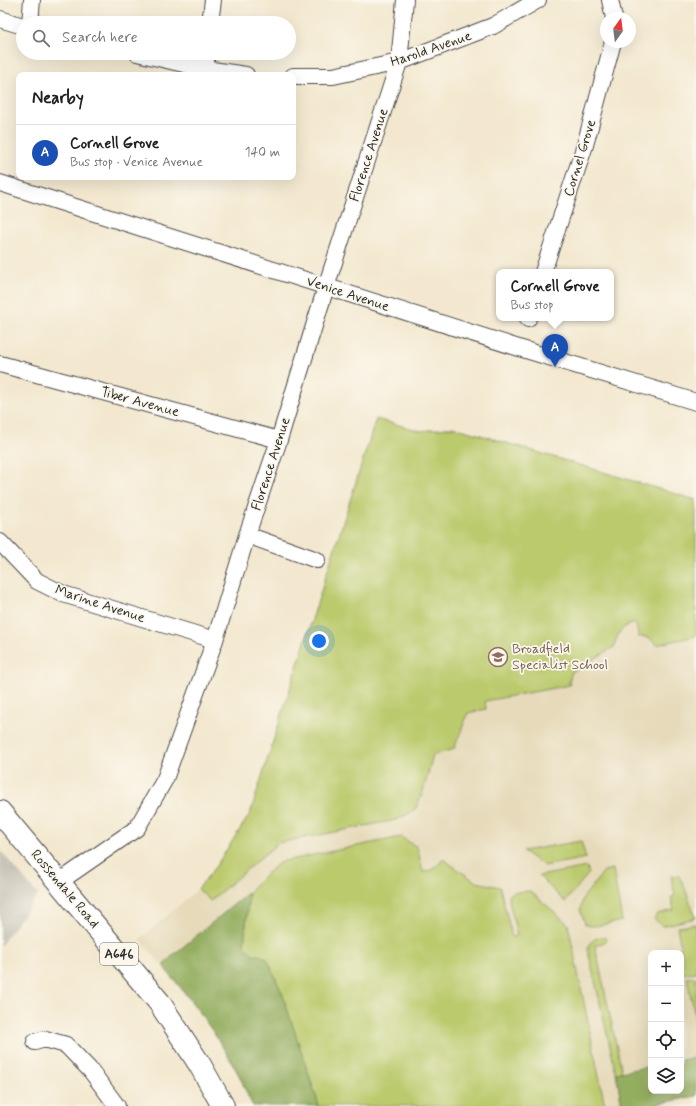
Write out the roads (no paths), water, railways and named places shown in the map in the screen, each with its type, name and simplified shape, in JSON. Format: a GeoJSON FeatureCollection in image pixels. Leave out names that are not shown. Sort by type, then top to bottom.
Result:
{"type":"FeatureCollection","features":[{"type":"Feature","properties":{"kind":"highway","name":"Rossendale Road"},"geometry":{"type":"LineString","coordinates":[[0,812],[159,1002],[200,1065],[223,1106]]}},
{"type":"Feature","properties":{"kind":"street"},"geometry":{"type":"LineString","coordinates":[[31,16],[32,0]]}},
{"type":"Feature","properties":{"kind":"street"},"geometry":{"type":"LineString","coordinates":[[211,16],[213,0]]}},
{"type":"Feature","properties":{"kind":"street","name":"Florence Avenue"},"geometry":{"type":"LineString","coordinates":[[59,882],[137,828],[165,779],[214,640],[399,62],[405,0]]}},
{"type":"Feature","properties":{"kind":"street","name":"Harold Avenue"},"geometry":{"type":"LineString","coordinates":[[296,76],[333,76],[399,62],[493,26],[538,0]]}},
{"type":"Feature","properties":{"kind":"street"},"geometry":{"type":"LineString","coordinates":[[610,0],[613,12]]}},
{"type":"Feature","properties":{"kind":"street"},"geometry":{"type":"LineString","coordinates":[[0,18],[16,24]]}},
{"type":"Feature","properties":{"kind":"street","name":"Cornel Grove"},"geometry":{"type":"LineString","coordinates":[[545,269],[585,145],[611,48]]}},
{"type":"Feature","properties":{"kind":"street"},"geometry":{"type":"LineString","coordinates":[[167,60],[226,72]]}},
{"type":"Feature","properties":{"kind":"street"},"geometry":{"type":"LineString","coordinates":[[205,69],[206,60]]}},
{"type":"Feature","properties":{"kind":"street","name":"Venice Avenue"},"geometry":{"type":"LineString","coordinates":[[1,186],[696,402]]}},
{"type":"Feature","properties":{"kind":"street","name":"Tiber Avenue"},"geometry":{"type":"LineString","coordinates":[[0,364],[279,440]]}},
{"type":"Feature","properties":{"kind":"street"},"geometry":{"type":"LineString","coordinates":[[247,535],[317,560]]}},
{"type":"Feature","properties":{"kind":"street","name":"Marine Avenue"},"geometry":{"type":"LineString","coordinates":[[0,542],[37,581],[63,594],[214,640]]}},
{"type":"Feature","properties":{"kind":"street"},"geometry":{"type":"LineString","coordinates":[[35,1042],[45,1039],[66,1045],[90,1071],[117,1106]]}},
{"type":"Feature","properties":{"kind":"place","name":"Cornell Grove"},"geometry":{"type":"Point","coordinates":[555,367]}},
{"type":"Feature","properties":{"kind":"place","name":"Broadfield Specialist School"},"geometry":{"type":"Point","coordinates":[498,657]}}]}
